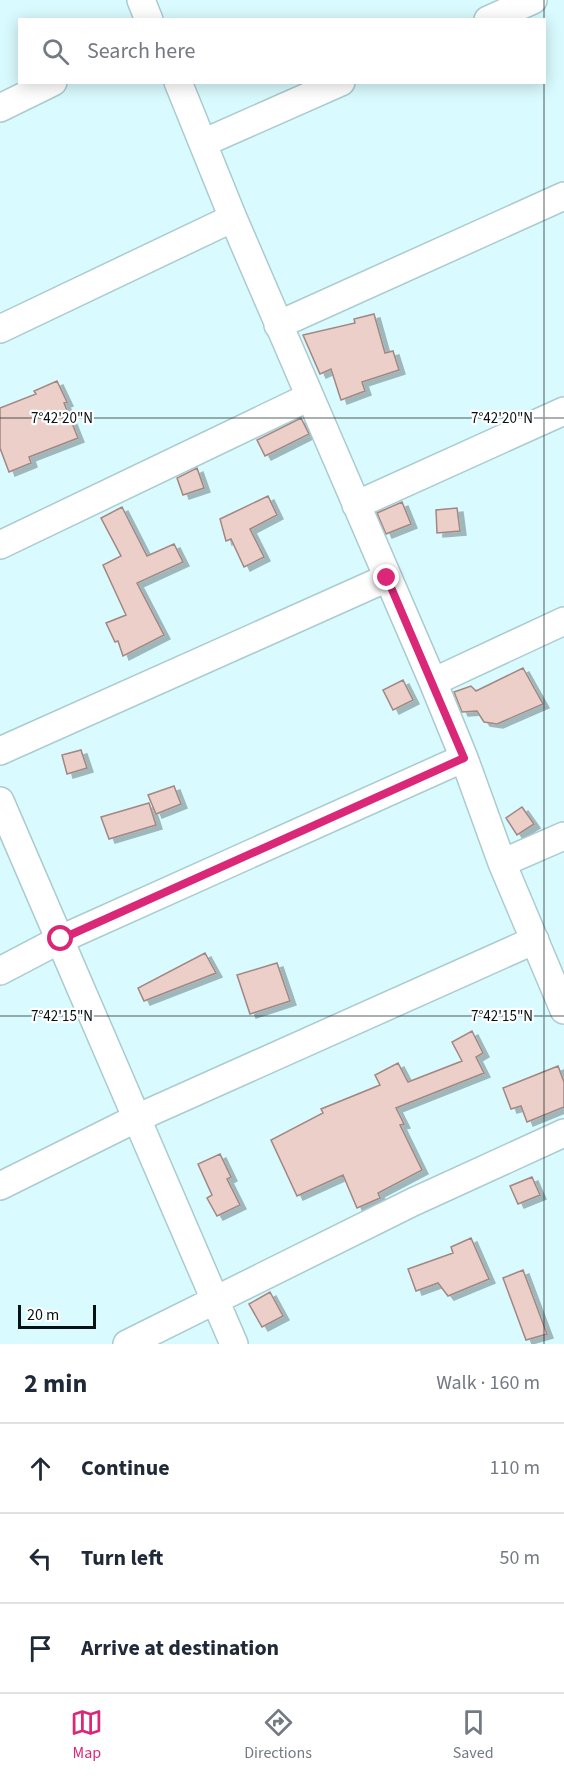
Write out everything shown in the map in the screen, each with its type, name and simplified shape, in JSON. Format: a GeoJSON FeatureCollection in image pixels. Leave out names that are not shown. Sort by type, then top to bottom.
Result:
{"type":"FeatureCollection","features":[{"type":"Feature","properties":{"kind":"street"},"geometry":{"type":"LineString","coordinates":[[141,0],[148,18]]}},
{"type":"Feature","properties":{"kind":"street"},"geometry":{"type":"LineString","coordinates":[[492,18],[533,0]]}},
{"type":"Feature","properties":{"kind":"street"},"geometry":{"type":"LineString","coordinates":[[0,108],[49,84]]}},
{"type":"Feature","properties":{"kind":"street"},"geometry":{"type":"LineString","coordinates":[[179,84],[278,325],[433,682],[464,758],[502,863],[564,1010]]}},
{"type":"Feature","properties":{"kind":"street"},"geometry":{"type":"LineString","coordinates":[[203,142],[336,84]]}},
{"type":"Feature","properties":{"kind":"street"},"geometry":{"type":"LineString","coordinates":[[278,325],[564,196]]}},
{"type":"Feature","properties":{"kind":"street"},"geometry":{"type":"LineString","coordinates":[[0,329],[233,218]]}},
{"type":"Feature","properties":{"kind":"street"},"geometry":{"type":"LineString","coordinates":[[0,545],[309,397]]}},
{"type":"Feature","properties":{"kind":"street"},"geometry":{"type":"LineString","coordinates":[[356,505],[564,411]]}},
{"type":"Feature","properties":{"kind":"street"},"geometry":{"type":"LineString","coordinates":[[0,751],[387,578]]}},
{"type":"Feature","properties":{"kind":"street"},"geometry":{"type":"LineString","coordinates":[[433,682],[564,621]]}},
{"type":"Feature","properties":{"kind":"street"},"geometry":{"type":"LineString","coordinates":[[0,971],[61,939],[464,758]]}},
{"type":"Feature","properties":{"kind":"street"},"geometry":{"type":"LineString","coordinates":[[0,801],[234,1344]]}},
{"type":"Feature","properties":{"kind":"street"},"geometry":{"type":"LineString","coordinates":[[502,863],[564,836]]}},
{"type":"Feature","properties":{"kind":"street"},"geometry":{"type":"LineString","coordinates":[[0,1186],[137,1118],[535,940]]}},
{"type":"Feature","properties":{"kind":"street"},"geometry":{"type":"LineString","coordinates":[[127,1344],[413,1202],[564,1133]]}},
{"type":"Feature","properties":{"kind":"building"},"geometry":{"type":"Polygon","coordinates":[[[374,314],[385,353],[393,351],[399,370],[362,382],[365,391],[341,400],[331,369],[320,374],[303,335],[355,323],[354,319],[374,314]]]}},
{"type":"Feature","properties":{"kind":"building"},"geometry":{"type":"Polygon","coordinates":[[[57,381],[67,402],[64,403],[78,438],[29,457],[31,463],[9,472],[0,448],[0,408],[36,394],[34,391],[57,381]]]}},
{"type":"Feature","properties":{"kind":"building"},"geometry":{"type":"Polygon","coordinates":[[[301,418],[309,434],[265,456],[257,440],[301,418]]]}},
{"type":"Feature","properties":{"kind":"building"},"geometry":{"type":"Polygon","coordinates":[[[197,468],[204,488],[183,495],[177,478],[197,468]]]}},
{"type":"Feature","properties":{"kind":"building"},"geometry":{"type":"Polygon","coordinates":[[[268,496],[277,515],[250,529],[264,557],[244,567],[231,539],[226,541],[220,519],[268,496]]]}},
{"type":"Feature","properties":{"kind":"building"},"geometry":{"type":"Polygon","coordinates":[[[402,502],[411,524],[386,534],[377,513],[402,502]]]}},
{"type":"Feature","properties":{"kind":"building"},"geometry":{"type":"Polygon","coordinates":[[[122,507],[147,556],[174,544],[183,562],[137,583],[164,635],[123,656],[118,641],[115,642],[106,623],[126,615],[103,565],[121,556],[101,518],[122,507]]]}},
{"type":"Feature","properties":{"kind":"building"},"geometry":{"type":"Polygon","coordinates":[[[457,508],[460,531],[437,533],[436,510],[457,508]]]}},
{"type":"Feature","properties":{"kind":"building"},"geometry":{"type":"Polygon","coordinates":[[[523,668],[543,704],[497,724],[484,722],[477,711],[462,712],[454,692],[471,686],[476,691],[523,668]]]}},
{"type":"Feature","properties":{"kind":"building"},"geometry":{"type":"Polygon","coordinates":[[[403,680],[413,700],[393,710],[383,690],[403,680]]]}},
{"type":"Feature","properties":{"kind":"building"},"geometry":{"type":"Polygon","coordinates":[[[81,750],[87,768],[67,774],[62,755],[81,750]]]}},
{"type":"Feature","properties":{"kind":"building"},"geometry":{"type":"Polygon","coordinates":[[[174,786],[181,804],[156,814],[148,795],[174,786]]]}},
{"type":"Feature","properties":{"kind":"building"},"geometry":{"type":"Polygon","coordinates":[[[149,803],[156,825],[109,839],[101,817],[149,803]]]}},
{"type":"Feature","properties":{"kind":"building"},"geometry":{"type":"Polygon","coordinates":[[[522,807],[534,824],[517,835],[506,818],[522,807]]]}},
{"type":"Feature","properties":{"kind":"building"},"geometry":{"type":"Polygon","coordinates":[[[205,953],[216,973],[144,1001],[138,988],[205,953]]]}},
{"type":"Feature","properties":{"kind":"building"},"geometry":{"type":"Polygon","coordinates":[[[277,963],[290,1001],[250,1014],[237,975],[277,963]]]}},
{"type":"Feature","properties":{"kind":"building"},"geometry":{"type":"Polygon","coordinates":[[[472,1031],[483,1053],[476,1057],[484,1073],[396,1108],[404,1124],[400,1125],[422,1170],[378,1193],[380,1198],[357,1208],[343,1175],[297,1196],[271,1140],[323,1113],[321,1109],[380,1085],[375,1075],[398,1063],[408,1082],[462,1061],[452,1042],[472,1031]]]}},
{"type":"Feature","properties":{"kind":"building"},"geometry":{"type":"Polygon","coordinates":[[[558,1066],[564,1082],[564,1107],[527,1122],[521,1106],[511,1109],[503,1088],[558,1066]]]}},
{"type":"Feature","properties":{"kind":"building"},"geometry":{"type":"Polygon","coordinates":[[[220,1154],[231,1177],[227,1179],[240,1205],[217,1216],[207,1198],[212,1195],[198,1164],[220,1154]]]}},
{"type":"Feature","properties":{"kind":"building"},"geometry":{"type":"Polygon","coordinates":[[[532,1177],[540,1195],[518,1204],[510,1186],[532,1177]]]}},
{"type":"Feature","properties":{"kind":"building"},"geometry":{"type":"Polygon","coordinates":[[[471,1238],[489,1279],[448,1296],[438,1283],[416,1291],[408,1269],[453,1253],[451,1247],[471,1238]]]}},
{"type":"Feature","properties":{"kind":"building"},"geometry":{"type":"Polygon","coordinates":[[[523,1270],[547,1334],[526,1340],[503,1278],[523,1270]]]}},
{"type":"Feature","properties":{"kind":"building"},"geometry":{"type":"Polygon","coordinates":[[[270,1292],[283,1316],[262,1327],[249,1304],[270,1292]]]}},
{"type":"Feature","properties":{"kind":"route"},"geometry":{"type":"LineString","coordinates":[[61,939],[464,758],[387,578]]}}]}
